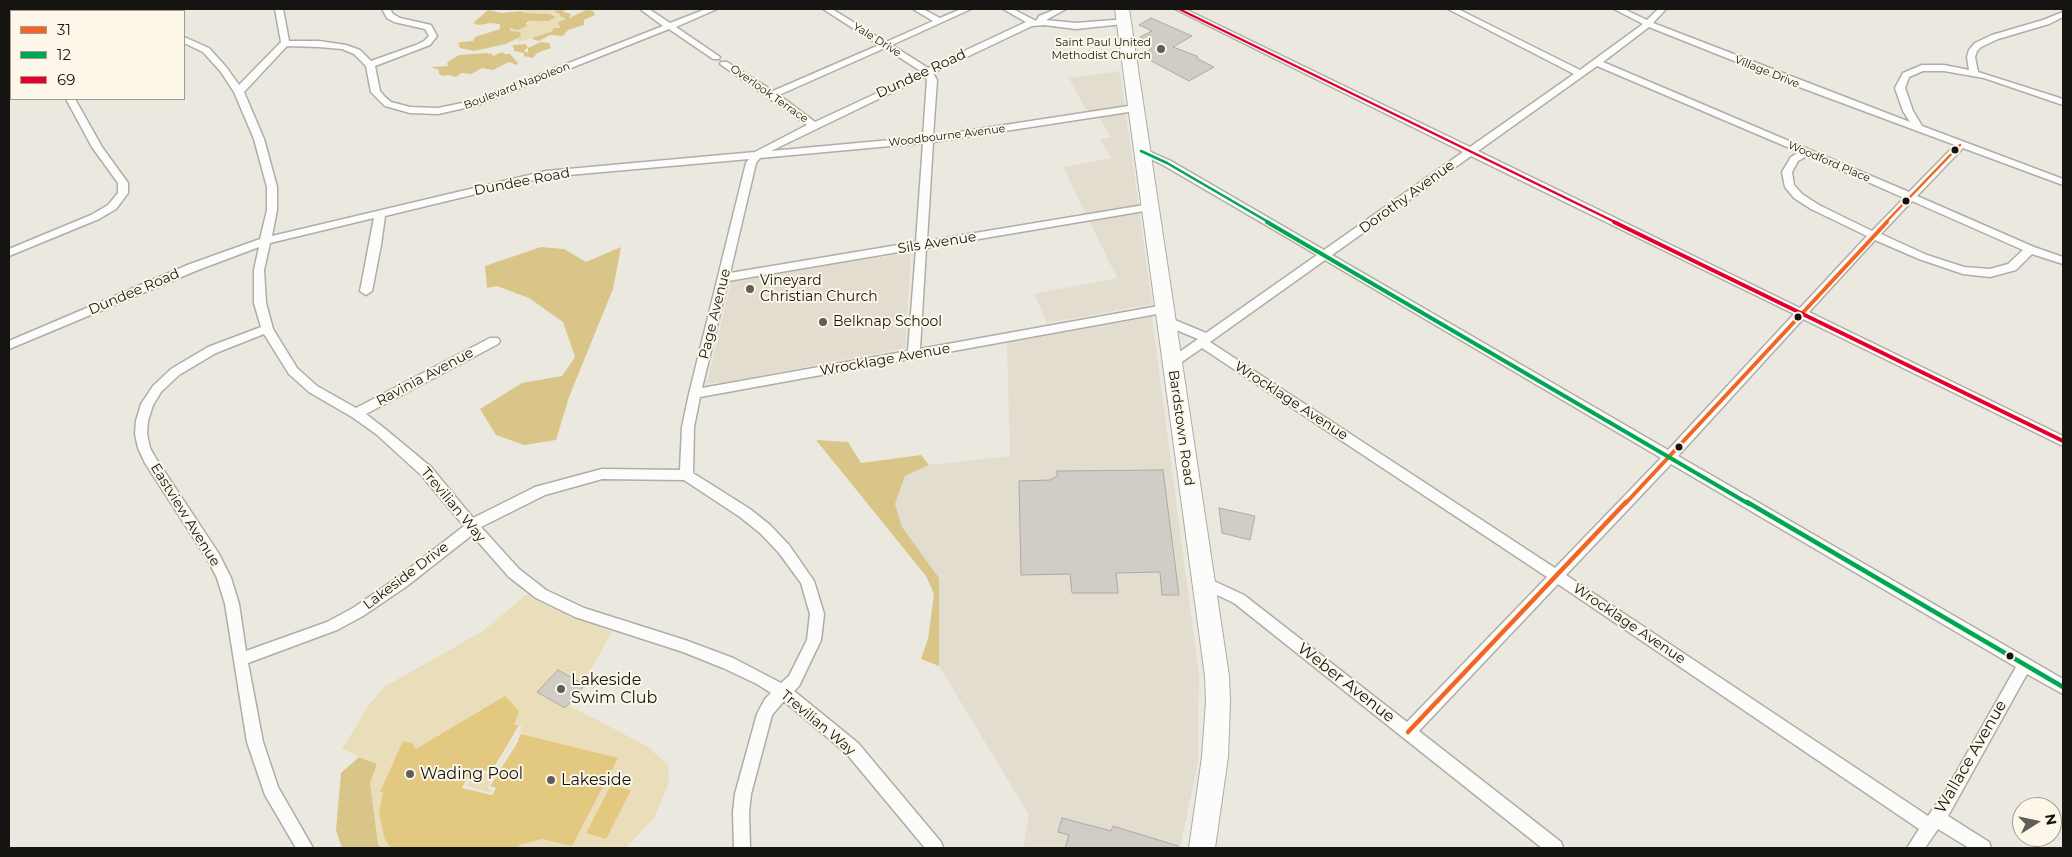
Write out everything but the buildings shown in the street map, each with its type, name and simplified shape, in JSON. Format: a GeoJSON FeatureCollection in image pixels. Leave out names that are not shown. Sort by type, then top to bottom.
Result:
{"type":"FeatureCollection","features":[{"type":"Feature","properties":{"kind":"main road","name":"Bardstown Road"},"geometry":{"type":"LineString","coordinates":[[1122,15],[1217,676],[1216,757],[1202,848]]}},
{"type":"Feature","properties":{"kind":"street"},"geometry":{"type":"LineString","coordinates":[[279,9],[285,43]]}},
{"type":"Feature","properties":{"kind":"street"},"geometry":{"type":"LineString","coordinates":[[239,92],[246,82],[285,43],[343,47],[357,52],[370,65],[419,47],[427,43],[433,36],[428,27],[393,18],[387,13],[386,9]]}},
{"type":"Feature","properties":{"kind":"street","name":"Overlook Terrace"},"geometry":{"type":"LineString","coordinates":[[644,9],[772,95],[813,126]]}},
{"type":"Feature","properties":{"kind":"street","name":"Boulevard Napoleon"},"geometry":{"type":"LineString","coordinates":[[370,65],[376,92],[388,104],[418,111],[447,110],[475,103],[713,9]]}},
{"type":"Feature","properties":{"kind":"street","name":"Yale Drive"},"geometry":{"type":"LineString","coordinates":[[827,9],[927,71]]}},
{"type":"Feature","properties":{"kind":"street"},"geometry":{"type":"LineString","coordinates":[[918,9],[939,22]]}},
{"type":"Feature","properties":{"kind":"street"},"geometry":{"type":"LineString","coordinates":[[772,95],[967,9]]}},
{"type":"Feature","properties":{"kind":"street"},"geometry":{"type":"LineString","coordinates":[[1007,9],[1035,23],[1076,26],[1122,15]]}},
{"type":"Feature","properties":{"kind":"street","name":"Dundee Road"},"geometry":{"type":"LineString","coordinates":[[9,345],[194,267],[266,241],[546,174],[757,156],[776,143],[1062,9]]}},
{"type":"Feature","properties":{"kind":"street"},"geometry":{"type":"LineString","coordinates":[[1179,9],[2063,441]]}},
{"type":"Feature","properties":{"kind":"street"},"geometry":{"type":"LineString","coordinates":[[1452,9],[1580,73]]}},
{"type":"Feature","properties":{"kind":"street","name":"Village Drive"},"geometry":{"type":"LineString","coordinates":[[1618,9],[1648,24],[1960,145],[2063,182]]}},
{"type":"Feature","properties":{"kind":"street","name":"Dorothy Avenue"},"geometry":{"type":"LineString","coordinates":[[1172,363],[1648,24],[1662,9]]}},
{"type":"Feature","properties":{"kind":"street"},"geometry":{"type":"LineString","coordinates":[[1974,73],[1971,57],[1973,50],[1978,45],[1995,37],[2046,22],[2063,14]]}},
{"type":"Feature","properties":{"kind":"street"},"geometry":{"type":"LineString","coordinates":[[9,36],[9,41]]}},
{"type":"Feature","properties":{"kind":"street","name":"Trevilian Way"},"geometry":{"type":"LineString","coordinates":[[185,40],[206,50],[224,70],[239,92],[260,139],[268,168],[272,210],[259,270],[260,303],[267,329],[292,371],[313,389],[356,414],[380,431],[426,471],[508,568],[541,594],[580,613],[685,646],[728,663],[795,700],[852,748],[935,848]]}},
{"type":"Feature","properties":{"kind":"street","name":"Woodford Place"},"geometry":{"type":"LineString","coordinates":[[1595,62],[2030,249],[2063,261]]}},
{"type":"Feature","properties":{"kind":"street"},"geometry":{"type":"LineString","coordinates":[[1919,129],[1908,111],[1900,88],[1906,75],[1916,70],[1944,68],[1974,73],[2063,102]]}},
{"type":"Feature","properties":{"kind":"street"},"geometry":{"type":"LineString","coordinates":[[914,355],[932,80],[927,71]]}},
{"type":"Feature","properties":{"kind":"street"},"geometry":{"type":"LineString","coordinates":[[11,250],[95,217],[112,207],[123,193],[123,182],[97,147],[71,100]]}},
{"type":"Feature","properties":{"kind":"street","name":"Woodbourne Avenue"},"geometry":{"type":"LineString","coordinates":[[757,156],[928,140],[1135,108]]}},
{"type":"Feature","properties":{"kind":"street"},"geometry":{"type":"LineString","coordinates":[[1408,732],[1670,456],[1909,197],[1960,145]]}},
{"type":"Feature","properties":{"kind":"street"},"geometry":{"type":"LineString","coordinates":[[1141,151],[1167,163],[2063,686]]}},
{"type":"Feature","properties":{"kind":"street"},"geometry":{"type":"LineString","coordinates":[[1806,152],[1794,159],[1788,167],[1788,181],[1793,190],[1815,207],[1935,262],[1973,272],[1990,273],[2009,269],[2018,264],[2030,249]]}},
{"type":"Feature","properties":{"kind":"street","name":"Page Avenue"},"geometry":{"type":"LineString","coordinates":[[686,475],[688,427],[694,394],[750,163],[757,156]]}},
{"type":"Feature","properties":{"kind":"street","name":"Sils Avenue"},"geometry":{"type":"LineString","coordinates":[[723,278],[1150,207]]}},
{"type":"Feature","properties":{"kind":"street"},"geometry":{"type":"LineString","coordinates":[[366,292],[380,214]]}},
{"type":"Feature","properties":{"kind":"street","name":"Wrocklage Avenue"},"geometry":{"type":"LineString","coordinates":[[694,394],[914,355],[1165,315],[1557,576],[1933,822],[1983,848]]}},
{"type":"Feature","properties":{"kind":"street","name":"Eastview Avenue"},"geometry":{"type":"LineString","coordinates":[[267,329],[212,350],[175,372],[151,397],[142,421],[141,434],[144,448],[150,460],[214,558],[224,578],[232,604],[255,742],[271,790],[305,848]]}},
{"type":"Feature","properties":{"kind":"street","name":"Ravinia Avenue"},"geometry":{"type":"LineString","coordinates":[[356,414],[494,341]]}},
{"type":"Feature","properties":{"kind":"street","name":"Lakeside Drive"},"geometry":{"type":"LineString","coordinates":[[240,659],[294,642],[332,626],[358,612],[402,582],[472,527],[500,510],[540,491],[602,474],[686,475]]}},
{"type":"Feature","properties":{"kind":"street"},"geometry":{"type":"LineString","coordinates":[[686,475],[745,513],[765,529],[784,549],[807,581],[814,602],[816,629],[806,656],[794,681],[770,704],[765,714],[748,773],[741,812],[742,848]]}},
{"type":"Feature","properties":{"kind":"street","name":"Weber Avenue"},"geometry":{"type":"LineString","coordinates":[[1203,582],[1239,599],[1549,846]]}},
{"type":"Feature","properties":{"kind":"street","name":"Wallace Avenue"},"geometry":{"type":"LineString","coordinates":[[1916,848],[1950,799],[2025,664]]}},
{"type":"Feature","properties":{"kind":"shaded area"},"geometry":{"type":"Polygon","coordinates":[[[528,9],[556,9],[556,13],[561,14],[566,19],[559,23],[562,29],[554,28],[549,33],[519,42],[517,40],[521,33],[510,31],[510,28],[519,29],[525,27],[530,21],[545,21],[555,18],[555,15],[550,14],[525,13],[524,11],[528,9]]]}},
{"type":"Feature","properties":{"kind":"shaded area"},"geometry":{"type":"Polygon","coordinates":[[[556,9],[565,9],[563,12],[571,14],[569,18],[586,10],[593,11],[595,15],[584,20],[584,25],[568,30],[563,36],[550,35],[539,41],[532,39],[551,32],[554,28],[560,28],[558,22],[566,19],[555,12],[556,9]]]}},
{"type":"Feature","properties":{"kind":"shaded area"},"geometry":{"type":"Polygon","coordinates":[[[488,10],[502,13],[521,11],[550,14],[556,17],[548,21],[529,21],[526,23],[527,26],[518,30],[510,28],[510,31],[520,32],[521,35],[506,44],[474,51],[460,48],[458,43],[473,41],[475,37],[500,29],[500,24],[479,25],[473,23],[488,10]]]}},
{"type":"Feature","properties":{"kind":"shaded area"},"geometry":{"type":"Polygon","coordinates":[[[541,42],[549,43],[551,48],[537,53],[533,58],[524,56],[524,53],[514,51],[512,47],[525,44],[528,47],[524,51],[528,53],[528,48],[541,42]]]}},
{"type":"Feature","properties":{"kind":"shaded area"},"geometry":{"type":"Polygon","coordinates":[[[502,52],[510,54],[518,63],[517,65],[509,62],[493,70],[482,68],[471,74],[461,73],[456,77],[443,76],[439,74],[439,70],[430,67],[449,66],[448,62],[459,55],[486,53],[493,56],[502,52]]]}},
{"type":"Feature","properties":{"kind":"shaded area"},"geometry":{"type":"Polygon","coordinates":[[[1120,71],[1152,304],[1047,323],[1034,294],[1117,278],[1063,167],[1111,158],[1100,139],[1111,137],[1099,117],[1090,118],[1069,78],[1120,71]]]}},
{"type":"Feature","properties":{"kind":"shaded area"},"geometry":{"type":"Polygon","coordinates":[[[541,247],[564,249],[586,262],[621,247],[613,289],[569,397],[556,440],[524,445],[496,435],[480,409],[522,383],[562,376],[575,357],[563,322],[529,298],[497,286],[487,288],[485,266],[541,247]]]}},
{"type":"Feature","properties":{"kind":"shaded area"},"geometry":{"type":"Polygon","coordinates":[[[911,252],[905,348],[721,383],[707,383],[731,282],[911,252]]]}},
{"type":"Feature","properties":{"kind":"shaded area"},"geometry":{"type":"Polygon","coordinates":[[[1152,317],[1199,675],[1198,762],[1180,848],[1023,848],[1029,815],[939,666],[939,578],[902,527],[895,504],[905,476],[929,465],[1010,456],[1007,343],[1152,317]]]}},
{"type":"Feature","properties":{"kind":"shaded area"},"geometry":{"type":"Polygon","coordinates":[[[816,440],[848,442],[861,463],[921,455],[929,465],[905,476],[895,504],[902,527],[939,578],[939,666],[921,659],[928,639],[934,594],[926,576],[816,440]]]}},
{"type":"Feature","properties":{"kind":"shaded area"},"geometry":{"type":"Polygon","coordinates":[[[527,594],[551,608],[612,632],[570,706],[647,746],[668,765],[669,782],[654,818],[626,848],[381,848],[378,844],[370,783],[377,764],[342,749],[369,705],[384,687],[483,631],[527,594]]]}},
{"type":"Feature","properties":{"kind":"shaded area","name":"Lakeside"},"geometry":{"type":"Polygon","coordinates":[[[505,696],[519,711],[514,725],[519,725],[491,772],[474,768],[462,787],[492,795],[496,788],[490,787],[521,734],[618,758],[572,846],[542,839],[522,844],[515,848],[391,848],[385,840],[379,813],[383,792],[380,792],[403,741],[412,743],[416,749],[505,696]]]}},
{"type":"Feature","properties":{"kind":"shaded area"},"geometry":{"type":"Polygon","coordinates":[[[359,757],[377,764],[370,783],[378,844],[381,848],[342,848],[336,831],[341,773],[359,757]]]}},
{"type":"Feature","properties":{"kind":"shaded area"},"geometry":{"type":"Polygon","coordinates":[[[611,785],[631,790],[606,839],[586,833],[611,785]]]}},
{"type":"Feature","properties":{"kind":"pier"},"geometry":{"type":"Polygon","coordinates":[[[519,725],[522,726],[493,774],[475,771],[466,786],[490,793],[492,790],[488,789],[488,786],[518,733],[522,732],[490,786],[496,788],[492,795],[462,788],[474,768],[492,772],[519,725]]]}},
{"type":"Feature","properties":{"kind":"transit line","name":"69"},"geometry":{"type":"LineString","coordinates":[[1179,9],[2063,441]]}},
{"type":"Feature","properties":{"kind":"transit line","name":"31"},"geometry":{"type":"LineString","coordinates":[[1408,732],[1676,450],[1874,235],[1960,145]]}},
{"type":"Feature","properties":{"kind":"transit line","name":"12"},"geometry":{"type":"LineString","coordinates":[[1141,151],[1167,163],[2063,687]]}},
{"type":"Feature","properties":{"kind":"place","name":"Saint Paul United Methodist Church"},"geometry":{"type":"Point","coordinates":[1161,49]}},
{"type":"Feature","properties":{"kind":"place","name":"Vineyard Christian Church"},"geometry":{"type":"Point","coordinates":[750,289]}},
{"type":"Feature","properties":{"kind":"place","name":"Belknap School"},"geometry":{"type":"Point","coordinates":[823,322]}},
{"type":"Feature","properties":{"kind":"place","name":"Lakeside Swim Club"},"geometry":{"type":"Point","coordinates":[561,689]}},
{"type":"Feature","properties":{"kind":"place","name":"Wading Pool"},"geometry":{"type":"Point","coordinates":[410,774]}},
{"type":"Feature","properties":{"kind":"place","name":"Lakeside"},"geometry":{"type":"Point","coordinates":[551,780]}}]}
